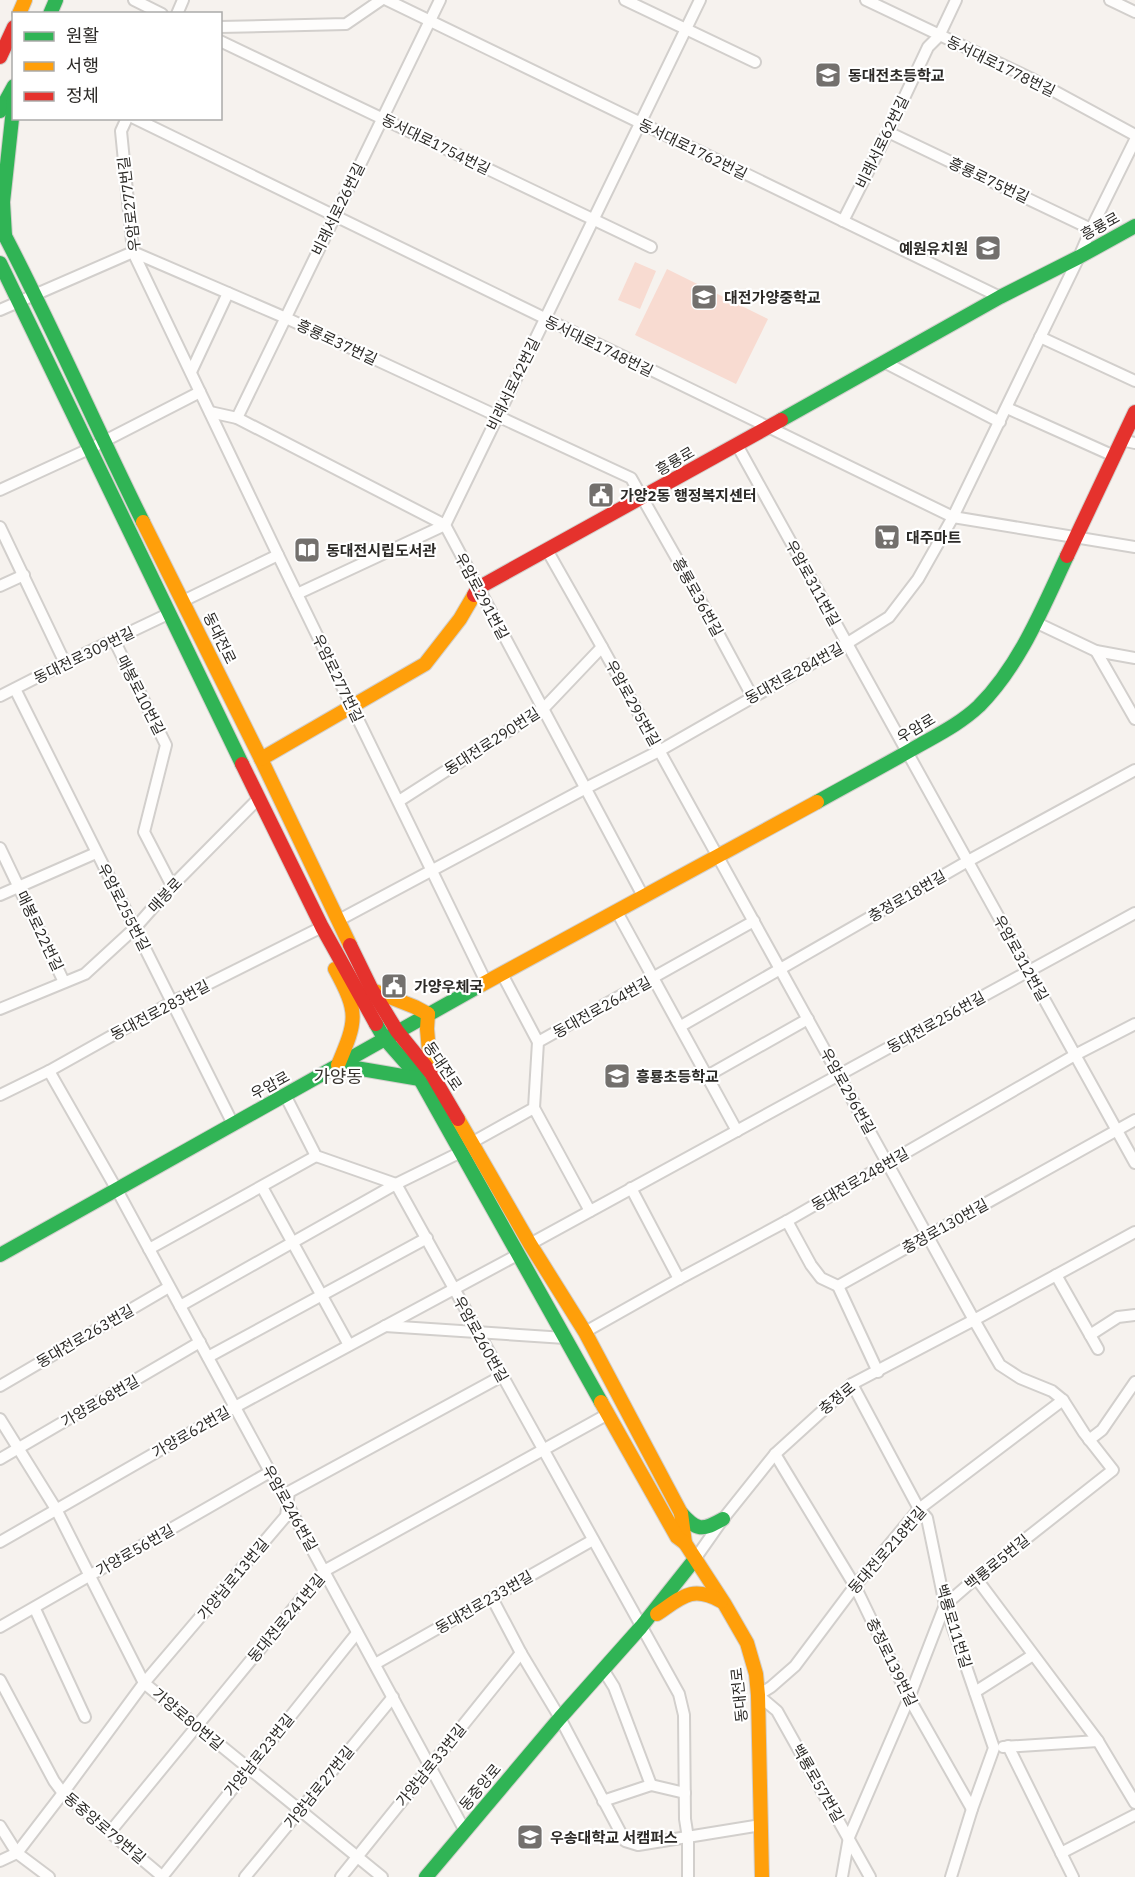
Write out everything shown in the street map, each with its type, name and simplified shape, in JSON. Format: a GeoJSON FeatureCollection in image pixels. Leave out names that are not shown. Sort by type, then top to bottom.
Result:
{"type":"FeatureCollection","features":[{"type":"Feature","properties":{"kind":"main road"},"geometry":{"type":"LineString","coordinates":[[0,57],[12,31]]}},
{"type":"Feature","properties":{"kind":"main road"},"geometry":{"type":"LineString","coordinates":[[0,111],[12,90]]}},
{"type":"Feature","properties":{"kind":"main road"},"geometry":{"type":"LineString","coordinates":[[3,231],[3,202],[12,119]]}},
{"type":"Feature","properties":{"kind":"main road","name":"흥룡로"},"geometry":{"type":"LineString","coordinates":[[478,588],[1000,297],[1135,226]]}},
{"type":"Feature","properties":{"kind":"main road","name":"동대전로"},"geometry":{"type":"LineString","coordinates":[[3,231],[36,295],[103,441],[261,759],[372,990],[466,1148],[519,1254],[676,1537],[685,1544],[747,1642],[756,1674],[758,1695],[762,1877]]}},
{"type":"Feature","properties":{"kind":"main road","name":"동대전로"},"geometry":{"type":"LineString","coordinates":[[0,263],[168,614],[322,927],[384,1038],[425,1076]]}},
{"type":"Feature","properties":{"kind":"main road","name":"우암로"},"geometry":{"type":"LineString","coordinates":[[0,1255],[384,1038],[908,752],[962,719],[985,699],[1004,677],[1035,622],[1114,456],[1128,442],[1135,412]]}},
{"type":"Feature","properties":{"kind":"main road"},"geometry":{"type":"LineString","coordinates":[[261,759],[425,664],[460,619],[478,588]]}},
{"type":"Feature","properties":{"kind":"main road"},"geometry":{"type":"LineString","coordinates":[[330,941],[328,953],[352,1006],[353,1019],[338,1065],[425,1076],[428,1014],[418,1007],[384,997],[372,990]]}},
{"type":"Feature","properties":{"kind":"main road","name":"동대전로"},"geometry":{"type":"LineString","coordinates":[[466,1148],[585,1332],[681,1513],[685,1544]]}},
{"type":"Feature","properties":{"kind":"main road"},"geometry":{"type":"LineString","coordinates":[[681,1513],[691,1526],[700,1529],[709,1528],[723,1519]]}},
{"type":"Feature","properties":{"kind":"main road","name":"동중앙로"},"geometry":{"type":"LineString","coordinates":[[426,1877],[560,1718],[645,1623],[695,1559]]}},
{"type":"Feature","properties":{"kind":"main road"},"geometry":{"type":"LineString","coordinates":[[645,1623],[685,1597],[698,1592],[707,1593],[724,1603]]}},
{"type":"Feature","properties":{"kind":"street"},"geometry":{"type":"LineString","coordinates":[[134,0],[158,12]]}},
{"type":"Feature","properties":{"kind":"street"},"geometry":{"type":"LineString","coordinates":[[222,27],[346,24],[381,0]]}},
{"type":"Feature","properties":{"kind":"street","name":"동서대로1762번길"},"geometry":{"type":"LineString","coordinates":[[387,0],[1000,297]]}},
{"type":"Feature","properties":{"kind":"street","name":"비래서로26번길"},"geometry":{"type":"LineString","coordinates":[[237,418],[440,0]]}},
{"type":"Feature","properties":{"kind":"street"},"geometry":{"type":"LineString","coordinates":[[625,0],[755,62]]}},
{"type":"Feature","properties":{"kind":"street","name":"비래서로42번길"},"geometry":{"type":"LineString","coordinates":[[445,525],[700,0]]}},
{"type":"Feature","properties":{"kind":"street","name":"동서대로1778번길"},"geometry":{"type":"LineString","coordinates":[[866,0],[1030,78],[1135,135]]}},
{"type":"Feature","properties":{"kind":"street","name":"비래서로62번길"},"geometry":{"type":"LineString","coordinates":[[843,221],[928,47],[939,36],[956,0]]}},
{"type":"Feature","properties":{"kind":"street"},"geometry":{"type":"LineString","coordinates":[[1110,0],[1133,7]]}},
{"type":"Feature","properties":{"kind":"street","name":"동서대로1754번길"},"geometry":{"type":"LineString","coordinates":[[222,42],[651,248]]}},
{"type":"Feature","properties":{"kind":"street","name":"우암로277번길"},"geometry":{"type":"LineString","coordinates":[[126,120],[121,131],[133,252],[486,982]]}},
{"type":"Feature","properties":{"kind":"street","name":"동서대로1748번길"},"geometry":{"type":"LineString","coordinates":[[138,120],[953,517],[1077,536]]}},
{"type":"Feature","properties":{"kind":"street","name":"흥룡로75번길"},"geometry":{"type":"LineString","coordinates":[[888,132],[1091,229]]}},
{"type":"Feature","properties":{"kind":"street","name":"동대전로284번길"},"geometry":{"type":"LineString","coordinates":[[339,920],[659,751],[889,617],[918,579],[953,517],[1135,140]]}},
{"type":"Feature","properties":{"kind":"street"},"geometry":{"type":"LineString","coordinates":[[0,310],[133,252]]}},
{"type":"Feature","properties":{"kind":"street","name":"흥룡로37번길"},"geometry":{"type":"LineString","coordinates":[[133,252],[285,318],[631,478],[643,498]]}},
{"type":"Feature","properties":{"kind":"street"},"geometry":{"type":"LineString","coordinates":[[191,372],[228,293]]}},
{"type":"Feature","properties":{"kind":"street"},"geometry":{"type":"LineString","coordinates":[[1040,337],[1135,381]]}},
{"type":"Feature","properties":{"kind":"street"},"geometry":{"type":"LineString","coordinates":[[884,362],[1000,423]]}},
{"type":"Feature","properties":{"kind":"street"},"geometry":{"type":"LineString","coordinates":[[0,490],[89,449],[200,392]]}},
{"type":"Feature","properties":{"kind":"street"},"geometry":{"type":"LineString","coordinates":[[1006,408],[1114,456]]}},
{"type":"Feature","properties":{"kind":"street"},"geometry":{"type":"LineString","coordinates":[[210,412],[237,418],[445,525]]}},
{"type":"Feature","properties":{"kind":"street","name":"우암로311번길"},"geometry":{"type":"LineString","coordinates":[[736,445],[908,752]]}},
{"type":"Feature","properties":{"kind":"street","name":"흥룡로36번길"},"geometry":{"type":"LineString","coordinates":[[643,498],[752,696]]}},
{"type":"Feature","properties":{"kind":"street"},"geometry":{"type":"LineString","coordinates":[[297,594],[445,525]]}},
{"type":"Feature","properties":{"kind":"street","name":"우암로291번길"},"geometry":{"type":"LineString","coordinates":[[445,525],[643,896]]}},
{"type":"Feature","properties":{"kind":"street"},"geometry":{"type":"LineString","coordinates":[[0,527],[65,663]]}},
{"type":"Feature","properties":{"kind":"street"},"geometry":{"type":"LineString","coordinates":[[1077,536],[1135,547]]}},
{"type":"Feature","properties":{"kind":"street","name":"우암로295번길"},"geometry":{"type":"LineString","coordinates":[[547,550],[718,856]]}},
{"type":"Feature","properties":{"kind":"street","name":"동대전로"},"geometry":{"type":"LineString","coordinates":[[183,601],[278,555]]}},
{"type":"Feature","properties":{"kind":"street"},"geometry":{"type":"LineString","coordinates":[[0,586],[24,575]]}},
{"type":"Feature","properties":{"kind":"street","name":"동대전로309번길"},"geometry":{"type":"LineString","coordinates":[[0,696],[168,614]]}},
{"type":"Feature","properties":{"kind":"street"},"geometry":{"type":"LineString","coordinates":[[1035,622],[1096,651],[1135,658]]}},
{"type":"Feature","properties":{"kind":"street","name":"매봉로10번길"},"geometry":{"type":"LineString","coordinates":[[114,640],[166,745],[144,832],[172,886]]}},
{"type":"Feature","properties":{"kind":"street","name":"동대전로290번길"},"geometry":{"type":"LineString","coordinates":[[399,801],[544,708],[602,647]]}},
{"type":"Feature","properties":{"kind":"street"},"geometry":{"type":"LineString","coordinates":[[1096,651],[1135,719]]}},
{"type":"Feature","properties":{"kind":"street","name":"우암로255번길"},"geometry":{"type":"LineString","coordinates":[[15,689],[233,1124]]}},
{"type":"Feature","properties":{"kind":"street","name":"우암로312번길"},"geometry":{"type":"LineString","coordinates":[[908,752],[1135,1163]]}},
{"type":"Feature","properties":{"kind":"street","name":"충정로18번길"},"geometry":{"type":"LineString","coordinates":[[681,1026],[968,861],[1135,770]]}},
{"type":"Feature","properties":{"kind":"street","name":"매봉로"},"geometry":{"type":"LineString","coordinates":[[0,1009],[85,974],[135,928],[172,886],[258,799]]}},
{"type":"Feature","properties":{"kind":"street","name":"매봉로22번길"},"geometry":{"type":"LineString","coordinates":[[0,848],[64,982]]}},
{"type":"Feature","properties":{"kind":"street"},"geometry":{"type":"LineString","coordinates":[[0,895],[96,853]]}},
{"type":"Feature","properties":{"kind":"street","name":"우암로296번길"},"geometry":{"type":"LineString","coordinates":[[718,856],[974,1320]]}},
{"type":"Feature","properties":{"kind":"street"},"geometry":{"type":"LineString","coordinates":[[617,912],[737,1131]]}},
{"type":"Feature","properties":{"kind":"street","name":"동대전로256번길"},"geometry":{"type":"LineString","coordinates":[[530,1244],[1135,913]]}},
{"type":"Feature","properties":{"kind":"street","name":"동대전로264번길"},"geometry":{"type":"LineString","coordinates":[[534,1108],[538,1042],[754,921]]}},
{"type":"Feature","properties":{"kind":"street","name":"동대전로283번길"},"geometry":{"type":"LineString","coordinates":[[0,1095],[49,1071],[172,1002],[322,927]]}},
{"type":"Feature","properties":{"kind":"street"},"geometry":{"type":"LineString","coordinates":[[502,974],[538,1042]]}},
{"type":"Feature","properties":{"kind":"street"},"geometry":{"type":"LineString","coordinates":[[707,1076],[808,1019]]}},
{"type":"Feature","properties":{"kind":"street","name":"동대전로248번길"},"geometry":{"type":"LineString","coordinates":[[585,1332],[787,1221],[1075,1055],[1135,1024]]}},
{"type":"Feature","properties":{"kind":"street"},"geometry":{"type":"LineString","coordinates":[[49,1071],[117,1190]]}},
{"type":"Feature","properties":{"kind":"street"},"geometry":{"type":"LineString","coordinates":[[285,1095],[316,1156],[396,1184]]}},
{"type":"Feature","properties":{"kind":"street"},"geometry":{"type":"LineString","coordinates":[[180,1306],[534,1108],[590,1211]]}},
{"type":"Feature","properties":{"kind":"street","name":"충정로130번길"},"geometry":{"type":"LineString","coordinates":[[838,1286],[1135,1120]]}},
{"type":"Feature","properties":{"kind":"street"},"geometry":{"type":"LineString","coordinates":[[149,1250],[316,1156]]}},
{"type":"Feature","properties":{"kind":"street","name":"우암로260번길"},"geometry":{"type":"LineString","coordinates":[[396,1184],[593,1540],[645,1623],[679,1694],[684,1715],[688,1877]]}},
{"type":"Feature","properties":{"kind":"street"},"geometry":{"type":"LineString","coordinates":[[261,1187],[350,1345]]}},
{"type":"Feature","properties":{"kind":"street"},"geometry":{"type":"LineString","coordinates":[[631,1188],[679,1279]]}},
{"type":"Feature","properties":{"kind":"street","name":"우암로246번길"},"geometry":{"type":"LineString","coordinates":[[117,1190],[465,1831]]}},
{"type":"Feature","properties":{"kind":"street"},"geometry":{"type":"LineString","coordinates":[[787,1221],[811,1265],[821,1278],[838,1286],[878,1372]]}},
{"type":"Feature","properties":{"kind":"street","name":"충정로"},"geometry":{"type":"LineString","coordinates":[[695,1559],[723,1519],[775,1454],[852,1384],[1135,1232]]}},
{"type":"Feature","properties":{"kind":"street"},"geometry":{"type":"LineString","coordinates":[[208,1357],[427,1238]]}},
{"type":"Feature","properties":{"kind":"street","name":"가양로62번길"},"geometry":{"type":"LineString","coordinates":[[0,1542],[235,1407],[519,1254]]}},
{"type":"Feature","properties":{"kind":"street"},"geometry":{"type":"LineString","coordinates":[[1056,1275],[1098,1349]]}},
{"type":"Feature","properties":{"kind":"street","name":"동대전로263번길"},"geometry":{"type":"LineString","coordinates":[[0,1386],[169,1287]]}},
{"type":"Feature","properties":{"kind":"street"},"geometry":{"type":"LineString","coordinates":[[1090,1335],[1118,1317],[1135,1315]]}},
{"type":"Feature","properties":{"kind":"street","name":"백룡로5번길"},"geometry":{"type":"LineString","coordinates":[[842,1877],[849,1837],[909,1698],[945,1605],[1113,1470],[1089,1440],[1063,1400],[1052,1390],[1020,1378],[1000,1365],[974,1320]]}},
{"type":"Feature","properties":{"kind":"street"},"geometry":{"type":"LineString","coordinates":[[385,1326],[565,1338]]}},
{"type":"Feature","properties":{"kind":"street","name":"가양로68번길"},"geometry":{"type":"LineString","coordinates":[[0,1459],[200,1342]]}},
{"type":"Feature","properties":{"kind":"street","name":"가양남로13번길"},"geometry":{"type":"LineString","coordinates":[[17,1853],[144,1683],[286,1516],[289,1492],[502,1376]]}},
{"type":"Feature","properties":{"kind":"street"},"geometry":{"type":"LineString","coordinates":[[1089,1440],[1102,1430],[1135,1382]]}},
{"type":"Feature","properties":{"kind":"street","name":"백룡로11번길"},"geometry":{"type":"LineString","coordinates":[[852,1384],[919,1509],[927,1518],[945,1605],[994,1748]]}},
{"type":"Feature","properties":{"kind":"street","name":"동대전로218번길"},"geometry":{"type":"LineString","coordinates":[[758,1695],[795,1666],[855,1586],[919,1509],[1063,1400]]}},
{"type":"Feature","properties":{"kind":"street","name":"동대전로241번길"},"geometry":{"type":"LineString","coordinates":[[110,1832],[324,1571],[608,1414]]}},
{"type":"Feature","properties":{"kind":"street","name":"가양로80번길"},"geometry":{"type":"LineString","coordinates":[[0,1419],[56,1509],[144,1683],[381,1877]]}},
{"type":"Feature","properties":{"kind":"street","name":"충정로139번길"},"geometry":{"type":"LineString","coordinates":[[775,1454],[855,1586],[909,1698],[972,1809]]}},
{"type":"Feature","properties":{"kind":"street","name":"가양로56번길"},"geometry":{"type":"LineString","coordinates":[[0,1628],[270,1472]]}},
{"type":"Feature","properties":{"kind":"street","name":"동대전로233번길"},"geometry":{"type":"LineString","coordinates":[[375,1664],[593,1540]]}},
{"type":"Feature","properties":{"kind":"street"},"geometry":{"type":"LineString","coordinates":[[976,1578],[1098,1741],[1135,1803]]}},
{"type":"Feature","properties":{"kind":"street"},"geometry":{"type":"LineString","coordinates":[[492,1598],[626,1841],[638,1845],[762,1825]]}},
{"type":"Feature","properties":{"kind":"street"},"geometry":{"type":"LineString","coordinates":[[35,1609],[85,1717]]}},
{"type":"Feature","properties":{"kind":"street","name":"가양남로23번길"},"geometry":{"type":"LineString","coordinates":[[162,1877],[357,1633]]}},
{"type":"Feature","properties":{"kind":"street","name":"가양남로33번길"},"geometry":{"type":"LineString","coordinates":[[341,1877],[521,1653]]}},
{"type":"Feature","properties":{"kind":"street"},"geometry":{"type":"LineString","coordinates":[[975,1692],[1033,1655]]}},
{"type":"Feature","properties":{"kind":"street"},"geometry":{"type":"LineString","coordinates":[[604,1671],[614,1687],[651,1785]]}},
{"type":"Feature","properties":{"kind":"street","name":"동중앙로79번길"},"geometry":{"type":"LineString","coordinates":[[0,1680],[54,1781],[63,1793],[162,1877]]}},
{"type":"Feature","properties":{"kind":"street","name":"백룡로57번길"},"geometry":{"type":"LineString","coordinates":[[758,1695],[777,1711],[870,1877]]}},
{"type":"Feature","properties":{"kind":"street","name":"가양남로27번길"},"geometry":{"type":"LineString","coordinates":[[245,1877],[393,1697]]}},
{"type":"Feature","properties":{"kind":"street"},"geometry":{"type":"LineString","coordinates":[[951,1877],[994,1748],[1098,1741]]}},
{"type":"Feature","properties":{"kind":"street"},"geometry":{"type":"LineString","coordinates":[[1008,1746],[1074,1877]]}},
{"type":"Feature","properties":{"kind":"street"},"geometry":{"type":"LineString","coordinates":[[603,1801],[651,1785],[685,1793]]}},
{"type":"Feature","properties":{"kind":"street"},"geometry":{"type":"LineString","coordinates":[[1061,1853],[1135,1815]]}},
{"type":"Feature","properties":{"kind":"street"},"geometry":{"type":"LineString","coordinates":[[0,1826],[17,1853],[49,1877]]}},
{"type":"Feature","properties":{"kind":"street"},"geometry":{"type":"LineString","coordinates":[[0,1861],[17,1853]]}},
{"type":"Feature","properties":{"kind":"shaded area"},"geometry":{"type":"Polygon","coordinates":[[[635,262],[656,271],[640,309],[618,300],[635,262]]]}},
{"type":"Feature","properties":{"kind":"shaded area"},"geometry":{"type":"Polygon","coordinates":[[[667,269],[768,319],[736,384],[635,335],[667,269]]]}},
{"type":"Feature","properties":{"kind":"traffic: fast"},"geometry":{"type":"LineString","coordinates":[[51,12],[56,0]]}},
{"type":"Feature","properties":{"kind":"traffic: fast"},"geometry":{"type":"LineString","coordinates":[[0,111],[12,90]]}},
{"type":"Feature","properties":{"kind":"traffic: fast"},"geometry":{"type":"LineString","coordinates":[[5,236],[3,202],[12,119]]}},
{"type":"Feature","properties":{"kind":"traffic: fast"},"geometry":{"type":"LineString","coordinates":[[781,420],[1000,297],[1135,226]]}},
{"type":"Feature","properties":{"kind":"traffic: fast"},"geometry":{"type":"LineString","coordinates":[[5,236],[143,522]]}},
{"type":"Feature","properties":{"kind":"traffic: fast"},"geometry":{"type":"LineString","coordinates":[[0,263],[242,764]]}},
{"type":"Feature","properties":{"kind":"traffic: fast"},"geometry":{"type":"LineString","coordinates":[[817,802],[942,733],[979,706],[994,690],[1019,654],[1067,556]]}},
{"type":"Feature","properties":{"kind":"traffic: fast"},"geometry":{"type":"LineString","coordinates":[[0,1255],[481,985]]}},
{"type":"Feature","properties":{"kind":"traffic: fast"},"geometry":{"type":"LineString","coordinates":[[376,1024],[384,1038],[420,1079],[601,1402]]}},
{"type":"Feature","properties":{"kind":"traffic: fast"},"geometry":{"type":"LineString","coordinates":[[338,1065],[420,1079]]}},
{"type":"Feature","properties":{"kind":"traffic: fast"},"geometry":{"type":"LineString","coordinates":[[681,1513],[691,1523],[700,1527],[710,1526],[723,1519]]}},
{"type":"Feature","properties":{"kind":"traffic: fast"},"geometry":{"type":"LineString","coordinates":[[426,1877],[560,1718],[641,1627],[695,1559]]}},
{"type":"Feature","properties":{"kind":"traffic: slow"},"geometry":{"type":"LineString","coordinates":[[20,12],[25,0]]}},
{"type":"Feature","properties":{"kind":"traffic: slow"},"geometry":{"type":"LineString","coordinates":[[143,522],[261,759],[350,945]]}},
{"type":"Feature","properties":{"kind":"traffic: slow"},"geometry":{"type":"LineString","coordinates":[[261,759],[425,664],[460,619],[474,595]]}},
{"type":"Feature","properties":{"kind":"traffic: slow"},"geometry":{"type":"LineString","coordinates":[[481,985],[817,802]]}},
{"type":"Feature","properties":{"kind":"traffic: slow"},"geometry":{"type":"LineString","coordinates":[[335,969],[348,996],[353,1017],[349,1037],[338,1065]]}},
{"type":"Feature","properties":{"kind":"traffic: slow"},"geometry":{"type":"LineString","coordinates":[[372,990],[428,1014]]}},
{"type":"Feature","properties":{"kind":"traffic: slow"},"geometry":{"type":"LineString","coordinates":[[428,1014],[431,1073]]}},
{"type":"Feature","properties":{"kind":"traffic: slow"},"geometry":{"type":"LineString","coordinates":[[458,1119],[530,1244],[585,1332],[681,1513],[685,1543]]}},
{"type":"Feature","properties":{"kind":"traffic: slow"},"geometry":{"type":"LineString","coordinates":[[601,1402],[677,1537],[685,1543],[747,1643],[756,1674],[758,1695],[762,1877]]}},
{"type":"Feature","properties":{"kind":"traffic: slow"},"geometry":{"type":"LineString","coordinates":[[657,1614],[688,1595],[702,1594],[721,1601]]}},
{"type":"Feature","properties":{"kind":"traffic: jam"},"geometry":{"type":"LineString","coordinates":[[0,57],[12,31]]}},
{"type":"Feature","properties":{"kind":"traffic: jam"},"geometry":{"type":"LineString","coordinates":[[1067,556],[1135,412]]}},
{"type":"Feature","properties":{"kind":"traffic: jam"},"geometry":{"type":"LineString","coordinates":[[474,595],[478,588],[781,420]]}},
{"type":"Feature","properties":{"kind":"traffic: jam"},"geometry":{"type":"LineString","coordinates":[[242,764],[322,927],[376,1024]]}},
{"type":"Feature","properties":{"kind":"traffic: jam"},"geometry":{"type":"LineString","coordinates":[[350,945],[372,990],[397,1031],[431,1073],[458,1119]]}},
{"type":"Feature","properties":{"kind":"place","name":"동대전초등학교"},"geometry":{"type":"Point","coordinates":[828,75]}},
{"type":"Feature","properties":{"kind":"place","name":"예원유치원"},"geometry":{"type":"Point","coordinates":[988,248]}},
{"type":"Feature","properties":{"kind":"place","name":"대전가양중학교"},"geometry":{"type":"Point","coordinates":[704,297]}},
{"type":"Feature","properties":{"kind":"place","name":"가양2동 행정복지센터"},"geometry":{"type":"Point","coordinates":[601,495]}},
{"type":"Feature","properties":{"kind":"place","name":"대주마트"},"geometry":{"type":"Point","coordinates":[887,537]}},
{"type":"Feature","properties":{"kind":"place","name":"동대전시립도서관"},"geometry":{"type":"Point","coordinates":[307,550]}},
{"type":"Feature","properties":{"kind":"place","name":"가양우체국"},"geometry":{"type":"Point","coordinates":[394,986]}},
{"type":"Feature","properties":{"kind":"place","name":"흥룡초등학교"},"geometry":{"type":"Point","coordinates":[617,1076]}},
{"type":"Feature","properties":{"kind":"place","name":"우송대학교 서캠퍼스"},"geometry":{"type":"Point","coordinates":[530,1837]}},
{"type":"Feature","properties":{"kind":"district","name":"가양동"},"geometry":{"type":"Point","coordinates":[338,1076]}}]}
